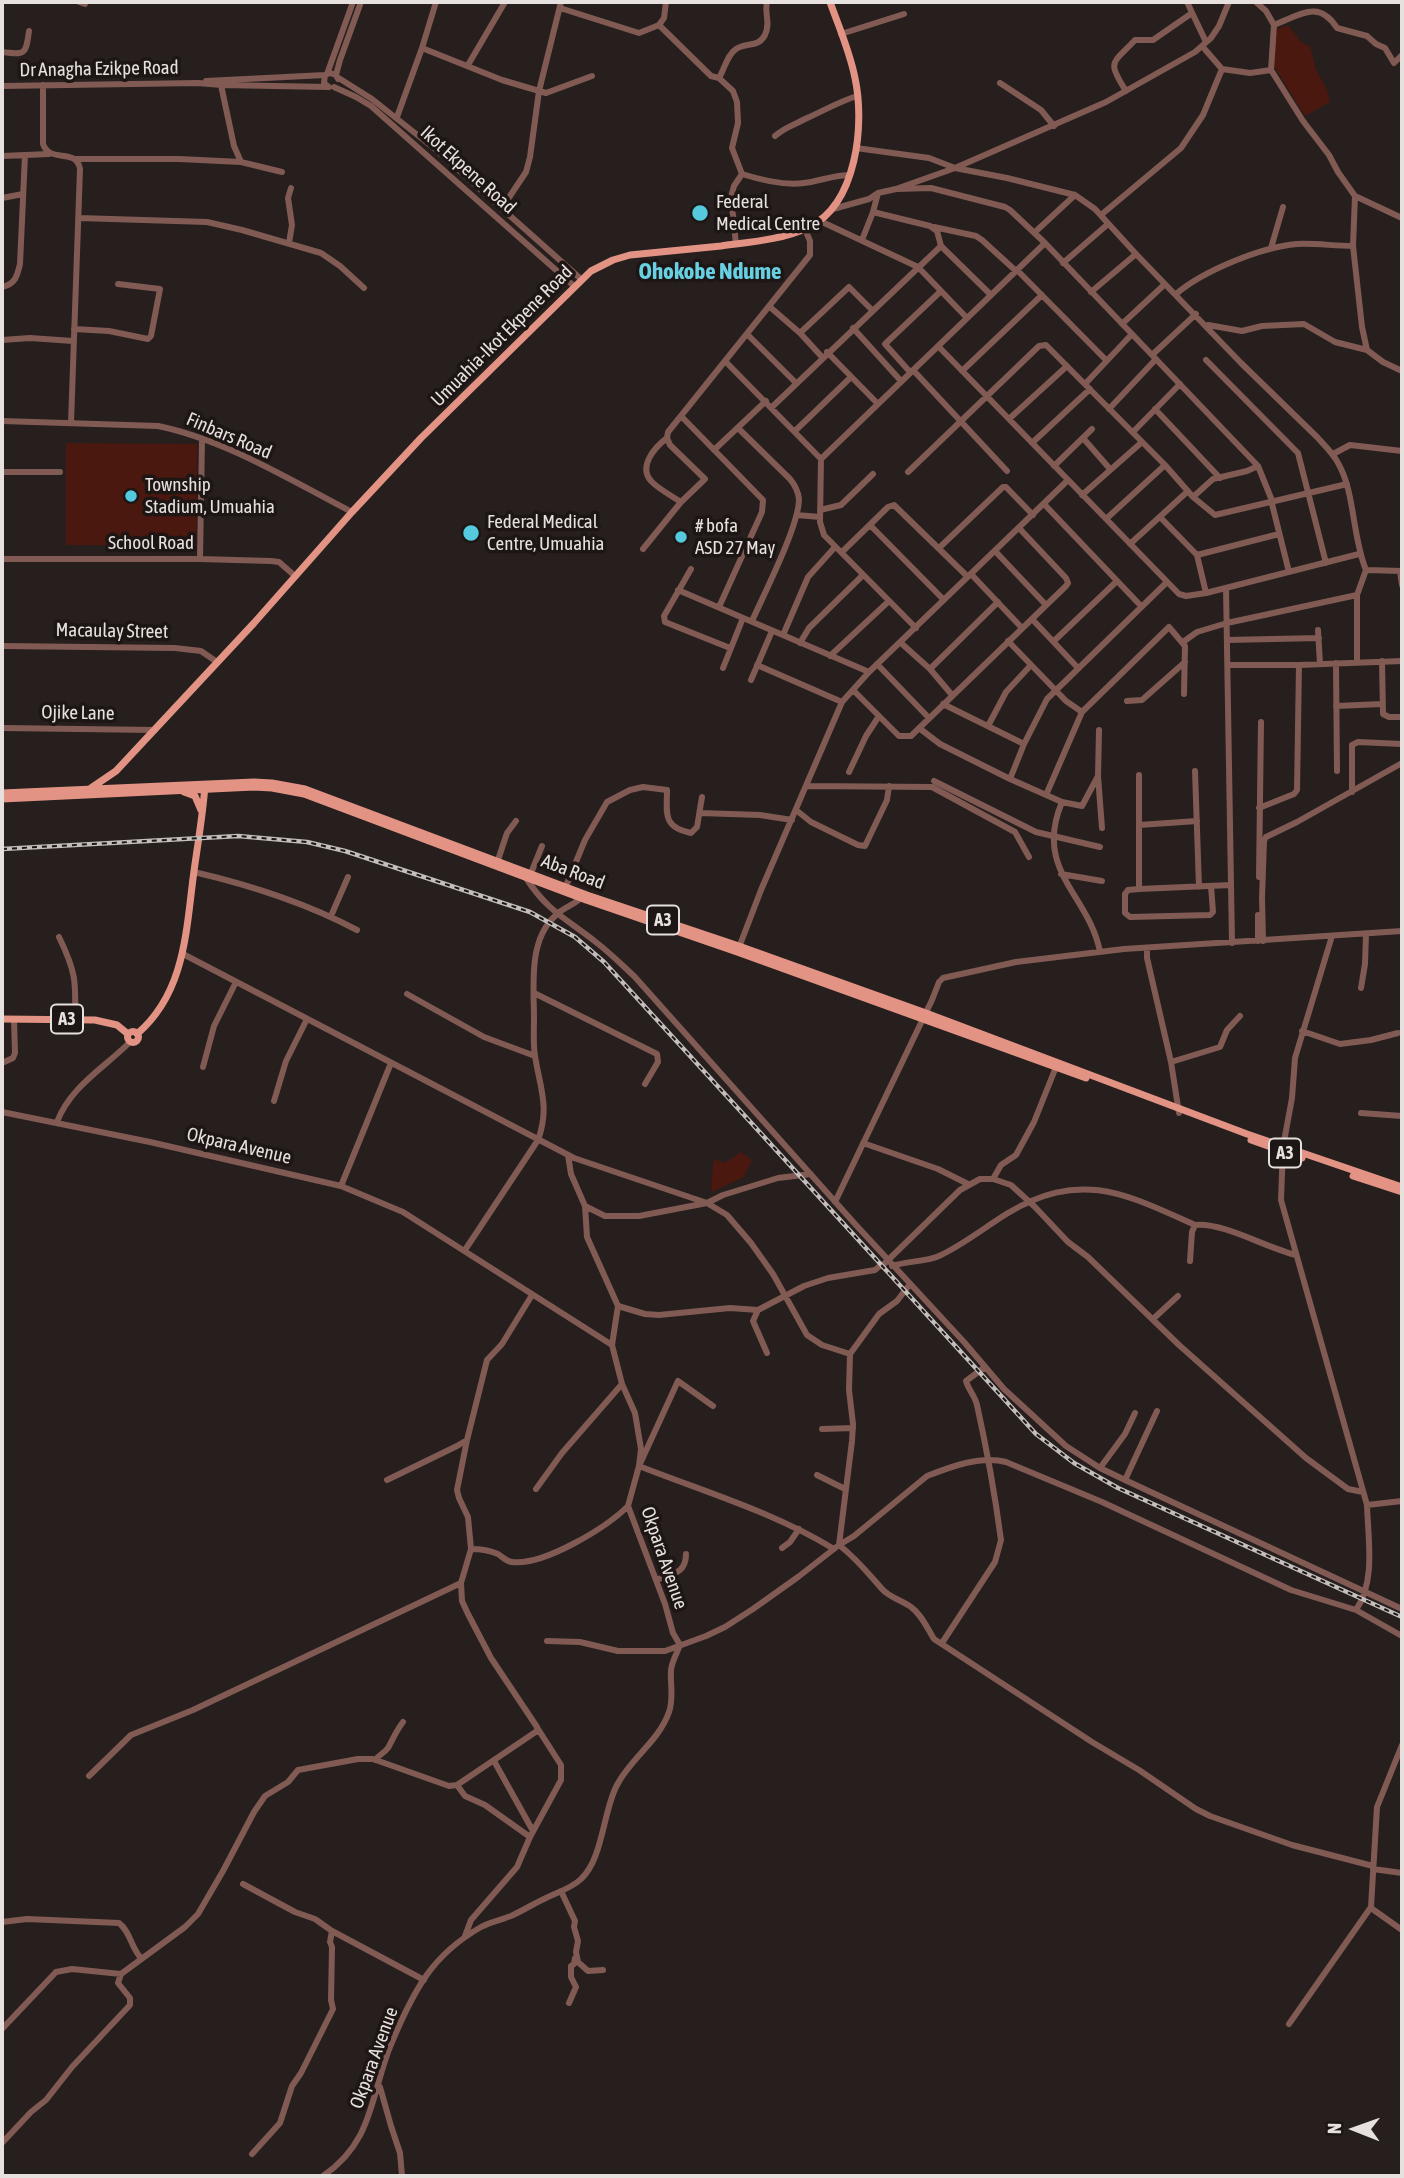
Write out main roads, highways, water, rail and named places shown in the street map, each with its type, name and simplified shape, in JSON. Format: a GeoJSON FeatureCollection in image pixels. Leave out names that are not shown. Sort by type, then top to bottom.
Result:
{"type":"FeatureCollection","features":[{"type":"Feature","properties":{"kind":"main road","name":"Umuahia-Ikot Ekpene Road"},"geometry":{"type":"LineString","coordinates":[[114,774],[421,438],[581,279],[602,265],[630,255],[779,238],[805,229],[833,209],[850,175],[859,122],[855,78],[833,3]]}},
{"type":"Feature","properties":{"kind":"main road"},"geometry":{"type":"LineString","coordinates":[[87,790],[114,774]]}},
{"type":"Feature","properties":{"kind":"main road"},"geometry":{"type":"LineString","coordinates":[[114,774],[114,785],[118,788]]}},
{"type":"Feature","properties":{"kind":"main road"},"geometry":{"type":"LineString","coordinates":[[106,792],[114,774]]}},
{"type":"Feature","properties":{"kind":"main road"},"geometry":{"type":"LineString","coordinates":[[103,780],[106,792]]}},
{"type":"Feature","properties":{"kind":"main road","name":"Aba Road"},"geometry":{"type":"LineString","coordinates":[[2,796],[176,791],[254,782],[289,785],[319,793],[528,874],[1116,1087]]}},
{"type":"Feature","properties":{"kind":"main road","name":"A3"},"geometry":{"type":"LineString","coordinates":[[2,1019],[106,1021],[117,1026],[129,1038],[132,1032],[137,1034],[154,1017],[174,981],[183,954],[205,787]]}},
{"type":"Feature","properties":{"kind":"main road","name":"Aba Road"},"geometry":{"type":"LineString","coordinates":[[2,796],[87,790],[106,792],[118,788],[288,790],[373,815],[498,860],[581,898],[738,949]]}},
{"type":"Feature","properties":{"kind":"main road"},"geometry":{"type":"LineString","coordinates":[[202,812],[211,796],[227,789]]}},
{"type":"Feature","properties":{"kind":"main road"},"geometry":{"type":"LineString","coordinates":[[176,791],[195,796],[202,812]]}},
{"type":"Feature","properties":{"kind":"main road","name":"Aba Road"},"geometry":{"type":"LineString","coordinates":[[925,1016],[1056,1067],[1116,1087]]}},
{"type":"Feature","properties":{"kind":"main road","name":"A3"},"geometry":{"type":"LineString","coordinates":[[1116,1087],[1283,1149],[1402,1189]]}},
{"type":"Feature","properties":{"kind":"railway"},"geometry":{"type":"LineString","coordinates":[[2,849],[238,836],[307,842],[345,851],[530,912],[575,937],[604,962],[1036,1434],[1074,1463],[1118,1488],[1402,1617]]}},
{"type":"Feature","properties":{"kind":"place","name":"Federal Medical Centre"},"geometry":{"type":"Point","coordinates":[700,213]}},
{"type":"Feature","properties":{"kind":"place","name":"Township Stadium, Umuahia"},"geometry":{"type":"Point","coordinates":[131,496]}},
{"type":"Feature","properties":{"kind":"place","name":"Federal Medical Centre, Umuahia"},"geometry":{"type":"Point","coordinates":[471,533]}},
{"type":"Feature","properties":{"kind":"place","name":"# bofa ASD 27 May"},"geometry":{"type":"Point","coordinates":[681,537]}},
{"type":"Feature","properties":{"kind":"district","name":"Ohokobe Ndume"},"geometry":{"type":"Point","coordinates":[710,272]}}]}
